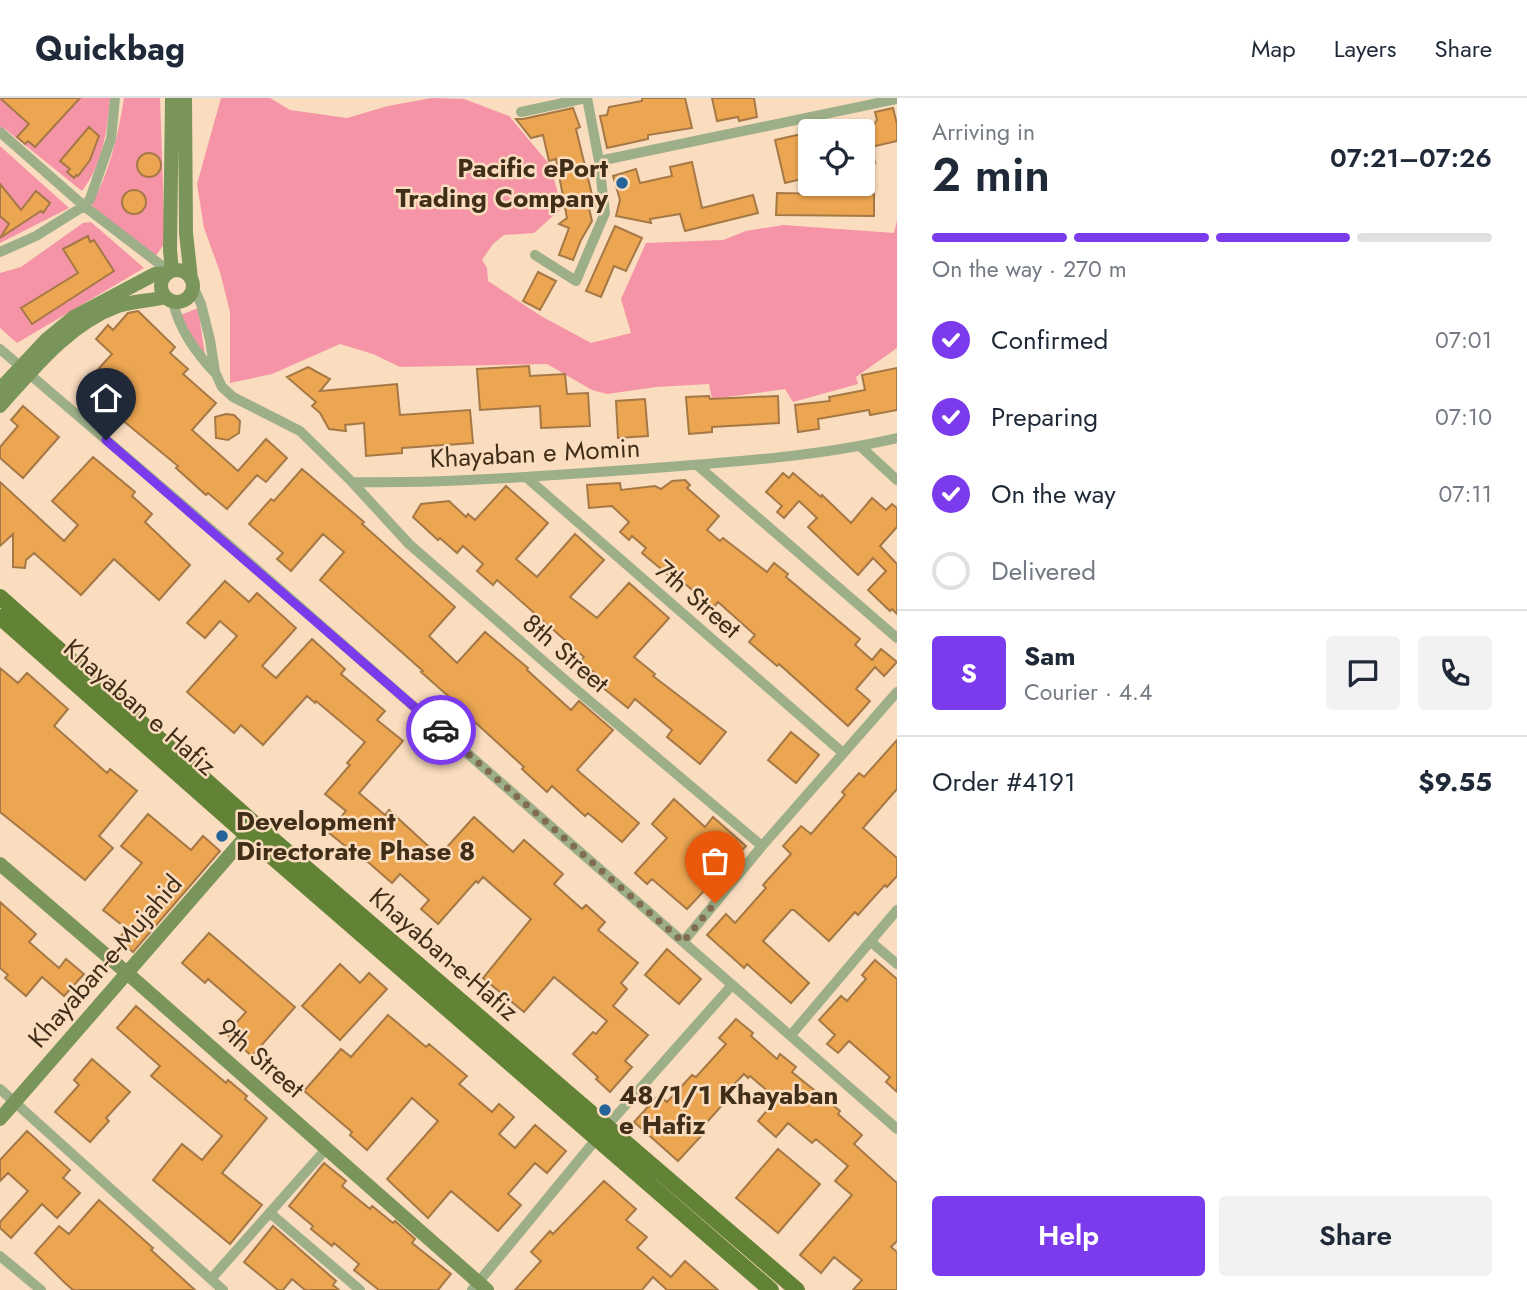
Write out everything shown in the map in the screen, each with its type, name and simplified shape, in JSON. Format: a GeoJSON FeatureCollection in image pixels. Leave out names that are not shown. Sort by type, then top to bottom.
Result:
{"type":"FeatureCollection","features":[{"type":"Feature","properties":{"kind":"main road"},"geometry":{"type":"LineString","coordinates":[[169,299],[161,284],[170,272],[172,98]]}},
{"type":"Feature","properties":{"kind":"main road"},"geometry":{"type":"LineString","coordinates":[[0,389],[95,316],[121,305],[185,299],[192,291],[186,233],[185,98]]}},
{"type":"Feature","properties":{"kind":"main road"},"geometry":{"type":"LineString","coordinates":[[0,406],[46,340],[74,317],[155,274],[184,271],[192,283]]}},
{"type":"Feature","properties":{"kind":"main road","name":"Khayaban-e-Hafiz"},"geometry":{"type":"LineString","coordinates":[[0,597],[252,830],[602,1132],[797,1290]]}},
{"type":"Feature","properties":{"kind":"main road","name":"Khayaban e Hafiz"},"geometry":{"type":"LineString","coordinates":[[0,617],[252,830]]}},
{"type":"Feature","properties":{"kind":"main road","name":"Khayaban-e-Mujahid"},"geometry":{"type":"LineString","coordinates":[[0,1119],[252,830]]}},
{"type":"Feature","properties":{"kind":"main road","name":"9th Street"},"geometry":{"type":"LineString","coordinates":[[0,864],[327,1148],[479,1287]]}},
{"type":"Feature","properties":{"kind":"main road","name":"Khayaban-e-Hafiz"},"geometry":{"type":"LineString","coordinates":[[602,1132],[771,1290]]}},
{"type":"Feature","properties":{"kind":"street"},"geometry":{"type":"LineString","coordinates":[[0,252],[36,236],[84,206],[97,182],[111,139],[116,98]]}},
{"type":"Feature","properties":{"kind":"street"},"geometry":{"type":"LineString","coordinates":[[521,113],[586,98],[599,161],[605,213],[576,281],[535,255]]}},
{"type":"Feature","properties":{"kind":"street"},"geometry":{"type":"LineString","coordinates":[[599,161],[897,99]]}},
{"type":"Feature","properties":{"kind":"street"},"geometry":{"type":"LineString","coordinates":[[0,132],[84,206],[170,272]]}},
{"type":"Feature","properties":{"kind":"street"},"geometry":{"type":"LineString","coordinates":[[192,283],[201,304],[215,372],[222,387],[233,397],[300,431],[352,482]]}},
{"type":"Feature","properties":{"kind":"street"},"geometry":{"type":"LineString","coordinates":[[169,299],[197,353],[215,372]]}},
{"type":"Feature","properties":{"kind":"street"},"geometry":{"type":"LineString","coordinates":[[0,349],[221,538],[897,1129]]}},
{"type":"Feature","properties":{"kind":"street","name":"Khayaban e Momin"},"geometry":{"type":"LineString","coordinates":[[352,482],[526,477],[697,464],[860,446],[897,438]]}},
{"type":"Feature","properties":{"kind":"street"},"geometry":{"type":"LineString","coordinates":[[860,446],[897,480]]}},
{"type":"Feature","properties":{"kind":"street"},"geometry":{"type":"LineString","coordinates":[[697,464],[897,638]]}},
{"type":"Feature","properties":{"kind":"street","name":"7th Street"},"geometry":{"type":"LineString","coordinates":[[526,477],[843,752]]}},
{"type":"Feature","properties":{"kind":"street","name":"8th Street"},"geometry":{"type":"LineString","coordinates":[[352,482],[409,544],[762,846]]}},
{"type":"Feature","properties":{"kind":"street"},"geometry":{"type":"LineString","coordinates":[[683,942],[762,846],[897,692]]}},
{"type":"Feature","properties":{"kind":"street"},"geometry":{"type":"LineString","coordinates":[[791,1035],[897,910]]}},
{"type":"Feature","properties":{"kind":"street"},"geometry":{"type":"LineString","coordinates":[[871,942],[897,964]]}},
{"type":"Feature","properties":{"kind":"street"},"geometry":{"type":"LineString","coordinates":[[479,1287],[602,1132],[732,985]]}},
{"type":"Feature","properties":{"kind":"street"},"geometry":{"type":"LineString","coordinates":[[0,1089],[223,1290]]}},
{"type":"Feature","properties":{"kind":"street"},"geometry":{"type":"LineString","coordinates":[[211,1279],[327,1148]]}},
{"type":"Feature","properties":{"kind":"street"},"geometry":{"type":"LineString","coordinates":[[270,1213],[360,1290]]}},
{"type":"Feature","properties":{"kind":"street"},"geometry":{"type":"LineString","coordinates":[[0,1256],[41,1290]]}},
{"type":"Feature","properties":{"kind":"shaded area"},"geometry":{"type":"Polygon","coordinates":[[[0,98],[110,98],[99,158],[82,191],[5,129],[0,130],[0,98]]]}},
{"type":"Feature","properties":{"kind":"shaded area"},"geometry":{"type":"Polygon","coordinates":[[[124,98],[160,98],[165,243],[155,257],[91,205],[112,153],[124,98]]]}},
{"type":"Feature","properties":{"kind":"shaded area"},"geometry":{"type":"Polygon","coordinates":[[[221,98],[270,98],[290,110],[347,118],[388,106],[432,98],[464,99],[509,116],[550,165],[562,208],[534,233],[504,235],[493,244],[482,260],[487,268],[488,281],[541,316],[591,343],[631,333],[621,299],[646,243],[723,240],[746,231],[783,225],[894,233],[897,220],[897,348],[856,377],[858,384],[793,402],[785,389],[712,399],[709,384],[656,387],[607,394],[592,390],[547,364],[400,367],[373,354],[340,344],[272,374],[230,383],[230,312],[220,272],[204,228],[197,184],[221,98]]]}},
{"type":"Feature","properties":{"kind":"shaded area"},"geometry":{"type":"Polygon","coordinates":[[[0,146],[69,208],[0,243],[0,146]]]}},
{"type":"Feature","properties":{"kind":"shaded area"},"geometry":{"type":"Polygon","coordinates":[[[91,222],[144,268],[17,343],[0,328],[0,273],[21,267],[83,223],[91,222]]]}},
{"type":"Feature","properties":{"kind":"shaded area"},"geometry":{"type":"Polygon","coordinates":[[[198,308],[205,355],[178,316],[198,308]]]}},
{"type":"Feature","properties":{"kind":"building"},"geometry":{"type":"Polygon","coordinates":[[[0,98],[80,98],[35,147],[28,141],[25,144],[17,137],[29,124],[0,98]]]}},
{"type":"Feature","properties":{"kind":"building"},"geometry":{"type":"Polygon","coordinates":[[[642,98],[685,98],[692,128],[648,135],[648,139],[607,148],[600,116],[607,115],[609,107],[642,101],[642,98]]]}},
{"type":"Feature","properties":{"kind":"building"},"geometry":{"type":"Polygon","coordinates":[[[712,98],[754,98],[757,117],[739,121],[738,117],[717,121],[712,98]]]}},
{"type":"Feature","properties":{"kind":"building"},"geometry":{"type":"Polygon","coordinates":[[[573,108],[580,127],[576,129],[595,207],[589,208],[592,221],[573,260],[559,255],[569,228],[559,224],[567,218],[556,159],[549,161],[543,135],[531,138],[516,119],[573,108]]]}},
{"type":"Feature","properties":{"kind":"building"},"geometry":{"type":"Polygon","coordinates":[[[893,108],[897,141],[875,146],[875,112],[893,108]]]}},
{"type":"Feature","properties":{"kind":"building"},"geometry":{"type":"Polygon","coordinates":[[[89,127],[99,136],[90,160],[74,178],[67,172],[70,169],[60,161],[89,127]]]}},
{"type":"Feature","properties":{"kind":"building"},"geometry":{"type":"Polygon","coordinates":[[[798,135],[798,180],[785,183],[775,140],[798,135]]]}},
{"type":"Feature","properties":{"kind":"building"},"geometry":{"type":"Polygon","coordinates":[[[149,153],[158,156],[161,165],[158,174],[149,177],[140,174],[137,165],[140,156],[149,153]]]}},
{"type":"Feature","properties":{"kind":"building"},"geometry":{"type":"Polygon","coordinates":[[[692,162],[702,208],[753,195],[758,213],[685,231],[680,214],[650,219],[651,223],[616,216],[620,200],[613,176],[636,169],[640,183],[672,176],[670,167],[692,162]]]}},
{"type":"Feature","properties":{"kind":"building"},"geometry":{"type":"Polygon","coordinates":[[[0,184],[21,210],[36,191],[50,203],[43,213],[41,211],[0,238],[9,224],[0,216],[0,184]]]}},
{"type":"Feature","properties":{"kind":"building"},"geometry":{"type":"Polygon","coordinates":[[[134,190],[143,193],[146,202],[143,211],[134,214],[125,211],[122,202],[125,193],[134,190]]]}},
{"type":"Feature","properties":{"kind":"building"},"geometry":{"type":"Polygon","coordinates":[[[777,193],[798,193],[798,196],[874,196],[874,216],[776,215],[777,193]]]}},
{"type":"Feature","properties":{"kind":"building"},"geometry":{"type":"Polygon","coordinates":[[[615,226],[642,238],[626,271],[614,266],[601,297],[586,291],[615,226]]]}},
{"type":"Feature","properties":{"kind":"building"},"geometry":{"type":"Polygon","coordinates":[[[88,236],[90,242],[94,240],[114,271],[32,324],[21,308],[78,273],[63,249],[88,236]]]}},
{"type":"Feature","properties":{"kind":"building"},"geometry":{"type":"Polygon","coordinates":[[[538,272],[556,281],[540,310],[523,301],[538,272]]]}},
{"type":"Feature","properties":{"kind":"building"},"geometry":{"type":"Polygon","coordinates":[[[138,311],[175,347],[170,353],[188,369],[183,374],[216,403],[192,430],[238,471],[266,439],[287,458],[266,482],[257,475],[227,509],[208,493],[206,495],[176,468],[178,466],[83,386],[112,354],[96,339],[108,325],[113,330],[128,313],[138,311]]]}},
{"type":"Feature","properties":{"kind":"building"},"geometry":{"type":"Polygon","coordinates":[[[529,366],[530,376],[565,374],[567,394],[588,393],[590,426],[541,428],[540,406],[480,410],[477,369],[529,366]]]}},
{"type":"Feature","properties":{"kind":"building"},"geometry":{"type":"Polygon","coordinates":[[[308,367],[330,379],[320,391],[397,384],[400,415],[470,410],[473,443],[402,448],[402,453],[366,456],[364,423],[345,425],[346,431],[329,429],[320,413],[312,406],[316,402],[287,377],[308,367]]]}},
{"type":"Feature","properties":{"kind":"building"},"geometry":{"type":"Polygon","coordinates":[[[897,368],[897,410],[870,415],[869,410],[818,419],[819,429],[798,432],[795,405],[830,401],[829,397],[865,390],[862,375],[897,368]]]}},
{"type":"Feature","properties":{"kind":"building"},"geometry":{"type":"Polygon","coordinates":[[[709,396],[710,399],[778,396],[779,423],[712,427],[712,432],[689,434],[686,397],[709,396]]]}},
{"type":"Feature","properties":{"kind":"building"},"geometry":{"type":"Polygon","coordinates":[[[645,399],[648,436],[618,438],[616,401],[645,399]]]}},
{"type":"Feature","properties":{"kind":"building"},"geometry":{"type":"Polygon","coordinates":[[[23,406],[59,437],[23,478],[0,458],[0,447],[18,426],[11,420],[23,406]]]}},
{"type":"Feature","properties":{"kind":"building"},"geometry":{"type":"Polygon","coordinates":[[[234,415],[240,421],[239,433],[228,440],[216,438],[215,417],[234,415]]]}},
{"type":"Feature","properties":{"kind":"building"},"geometry":{"type":"Polygon","coordinates":[[[93,457],[135,492],[132,496],[152,514],[145,522],[190,565],[159,600],[114,559],[81,595],[34,553],[26,560],[25,568],[13,567],[13,534],[0,546],[0,482],[64,541],[78,525],[52,501],[93,457]]]}},
{"type":"Feature","properties":{"kind":"building"},"geometry":{"type":"Polygon","coordinates":[[[302,469],[364,522],[362,524],[455,607],[429,636],[457,663],[485,632],[528,668],[527,670],[571,710],[579,701],[613,730],[577,770],[639,823],[622,842],[588,813],[585,816],[552,786],[547,792],[522,769],[524,767],[421,672],[423,671],[320,580],[344,552],[323,534],[291,571],[277,559],[283,553],[249,524],[302,469]]]}},
{"type":"Feature","properties":{"kind":"building"},"geometry":{"type":"Polygon","coordinates":[[[783,473],[789,478],[793,473],[821,497],[822,495],[851,523],[872,498],[886,510],[892,504],[897,508],[897,527],[880,546],[897,564],[897,614],[892,609],[890,611],[868,590],[886,571],[873,558],[858,575],[808,527],[817,518],[799,501],[784,518],[777,512],[782,506],[766,492],[783,473]]]}},
{"type":"Feature","properties":{"kind":"building"},"geometry":{"type":"Polygon","coordinates":[[[685,480],[690,485],[687,488],[719,516],[707,530],[720,541],[723,538],[767,572],[774,563],[788,574],[786,577],[860,639],[855,645],[872,660],[881,649],[897,662],[884,676],[875,667],[856,689],[870,701],[848,726],[779,664],[777,666],[749,642],[755,635],[718,602],[713,608],[676,576],[673,579],[642,553],[646,548],[632,536],[629,540],[620,532],[629,522],[612,506],[589,508],[587,485],[620,483],[621,490],[655,486],[661,489],[672,481],[685,480]]]}},
{"type":"Feature","properties":{"kind":"building"},"geometry":{"type":"Polygon","coordinates":[[[506,486],[548,523],[516,559],[537,577],[575,534],[604,560],[570,597],[597,618],[629,583],[669,618],[634,657],[655,674],[653,676],[726,732],[700,764],[667,737],[672,730],[635,699],[628,708],[596,682],[600,677],[580,662],[584,657],[497,580],[493,585],[477,571],[483,564],[463,546],[457,553],[413,517],[421,504],[449,501],[466,517],[468,514],[475,520],[506,486]]]}},
{"type":"Feature","properties":{"kind":"building"},"geometry":{"type":"Polygon","coordinates":[[[225,581],[249,602],[257,593],[296,628],[262,666],[276,678],[312,639],[345,669],[341,674],[385,711],[377,720],[403,741],[359,793],[385,815],[389,810],[439,856],[474,817],[513,852],[524,840],[563,874],[554,884],[582,909],[586,905],[605,922],[598,930],[638,963],[621,983],[627,989],[613,1006],[648,1035],[625,1061],[632,1067],[610,1092],[573,1054],[607,1021],[554,977],[524,1012],[483,978],[531,919],[483,877],[478,883],[476,881],[438,924],[421,909],[429,900],[400,874],[392,883],[352,848],[350,850],[328,832],[346,811],[325,794],[350,765],[347,763],[365,742],[307,696],[263,745],[241,725],[234,733],[187,692],[237,636],[220,621],[205,638],[187,623],[225,581]]]}},
{"type":"Feature","properties":{"kind":"building"},"geometry":{"type":"Polygon","coordinates":[[[0,668],[18,683],[27,673],[68,709],[54,726],[107,773],[110,769],[137,791],[99,836],[113,848],[85,880],[0,812],[0,668]]]}},
{"type":"Feature","properties":{"kind":"building"},"geometry":{"type":"Polygon","coordinates":[[[791,732],[819,755],[796,783],[768,760],[791,732]]]}},
{"type":"Feature","properties":{"kind":"building"},"geometry":{"type":"Polygon","coordinates":[[[897,740],[897,789],[863,828],[897,858],[897,876],[887,887],[885,885],[858,915],[855,912],[829,941],[791,910],[763,941],[809,983],[791,1003],[747,964],[744,968],[707,935],[726,914],[735,923],[766,888],[763,885],[791,854],[783,846],[801,826],[811,834],[845,795],[842,792],[859,773],[864,777],[897,740]]]}},
{"type":"Feature","properties":{"kind":"building"},"geometry":{"type":"Polygon","coordinates":[[[674,799],[705,827],[713,817],[746,846],[687,909],[652,879],[647,884],[635,873],[667,838],[652,824],[674,799]]]}},
{"type":"Feature","properties":{"kind":"building"},"geometry":{"type":"Polygon","coordinates":[[[148,814],[191,850],[203,836],[220,851],[133,952],[118,939],[127,929],[103,910],[142,863],[121,846],[148,814]]]}},
{"type":"Feature","properties":{"kind":"building"},"geometry":{"type":"Polygon","coordinates":[[[0,902],[36,934],[29,942],[59,968],[66,959],[84,974],[64,996],[42,977],[26,996],[5,978],[8,975],[0,968],[0,902]]]}},
{"type":"Feature","properties":{"kind":"building"},"geometry":{"type":"Polygon","coordinates":[[[209,933],[295,1007],[252,1056],[226,1034],[246,1012],[208,979],[205,983],[182,963],[209,933]]]}},
{"type":"Feature","properties":{"kind":"building"},"geometry":{"type":"Polygon","coordinates":[[[667,949],[701,979],[679,1004],[645,975],[667,949]]]}},
{"type":"Feature","properties":{"kind":"building"},"geometry":{"type":"Polygon","coordinates":[[[875,960],[897,979],[897,1092],[886,1082],[890,1077],[849,1041],[838,1053],[827,1044],[835,1035],[819,1020],[841,996],[847,1001],[866,979],[862,975],[875,960]]]}},
{"type":"Feature","properties":{"kind":"building"},"geometry":{"type":"Polygon","coordinates":[[[340,964],[360,983],[369,973],[387,989],[340,1040],[302,1006],[340,964]]]}},
{"type":"Feature","properties":{"kind":"building"},"geometry":{"type":"Polygon","coordinates":[[[136,1006],[226,1083],[228,1080],[247,1096],[245,1099],[267,1118],[222,1173],[262,1205],[230,1244],[153,1180],[182,1144],[202,1160],[222,1136],[151,1076],[160,1066],[117,1028],[136,1006]]]}},
{"type":"Feature","properties":{"kind":"building"},"geometry":{"type":"Polygon","coordinates":[[[388,1015],[426,1047],[429,1044],[467,1076],[459,1084],[492,1112],[499,1104],[514,1117],[499,1134],[515,1148],[535,1125],[566,1151],[547,1173],[535,1163],[508,1194],[521,1205],[498,1231],[451,1191],[428,1218],[387,1179],[438,1121],[412,1098],[367,1150],[350,1135],[352,1132],[304,1091],[341,1049],[351,1057],[388,1015]]]}},
{"type":"Feature","properties":{"kind":"building"},"geometry":{"type":"Polygon","coordinates":[[[736,1019],[777,1059],[780,1054],[796,1067],[792,1072],[840,1111],[838,1114],[862,1135],[854,1144],[897,1183],[897,1241],[891,1247],[897,1252],[897,1290],[853,1290],[862,1280],[834,1257],[821,1273],[800,1255],[852,1195],[835,1181],[848,1166],[816,1139],[812,1143],[788,1123],[776,1137],[758,1121],[777,1099],[750,1076],[748,1078],[744,1074],[720,1099],[724,1103],[699,1131],[703,1134],[678,1161],[634,1122],[659,1095],[667,1102],[692,1075],[696,1077],[726,1044],[719,1038],[736,1019]]]}},
{"type":"Feature","properties":{"kind":"building"},"geometry":{"type":"Polygon","coordinates":[[[92,1059],[130,1092],[106,1118],[109,1121],[90,1142],[55,1112],[79,1085],[74,1080],[92,1059]]]}},
{"type":"Feature","properties":{"kind":"building"},"geometry":{"type":"Polygon","coordinates":[[[27,1131],[70,1170],[63,1178],[80,1193],[57,1218],[42,1204],[11,1238],[0,1228],[0,1222],[28,1191],[8,1173],[0,1181],[0,1160],[27,1131]]]}},
{"type":"Feature","properties":{"kind":"building"},"geometry":{"type":"Polygon","coordinates":[[[778,1149],[820,1184],[778,1233],[736,1198],[778,1149]]]}},
{"type":"Feature","properties":{"kind":"building"},"geometry":{"type":"Polygon","coordinates":[[[324,1163],[346,1181],[342,1186],[370,1209],[372,1206],[393,1223],[395,1221],[415,1239],[412,1243],[451,1274],[438,1290],[379,1290],[354,1270],[359,1264],[334,1243],[332,1246],[311,1229],[313,1226],[289,1206],[324,1163]]]}},
{"type":"Feature","properties":{"kind":"building"},"geometry":{"type":"Polygon","coordinates":[[[604,1181],[636,1209],[626,1220],[647,1237],[637,1248],[671,1277],[685,1261],[718,1290],[667,1290],[653,1277],[642,1290],[515,1290],[541,1261],[531,1252],[550,1231],[553,1234],[604,1181]]]}},
{"type":"Feature","properties":{"kind":"building"},"geometry":{"type":"Polygon","coordinates":[[[99,1200],[195,1290],[73,1290],[65,1283],[35,1253],[59,1226],[69,1234],[99,1200]]]}},
{"type":"Feature","properties":{"kind":"building"},"geometry":{"type":"Polygon","coordinates":[[[273,1226],[336,1281],[333,1285],[339,1290],[305,1290],[292,1279],[283,1290],[278,1290],[244,1262],[273,1226]]]}},
{"type":"Feature","properties":{"kind":"way so far"},"geometry":{"type":"LineString","coordinates":[[441,730],[683,942],[715,903]]}},
{"type":"Feature","properties":{"kind":"place","name":"Pacific ePort Trading Company"},"geometry":{"type":"Point","coordinates":[622,183]}},
{"type":"Feature","properties":{"kind":"place","name":"Development Directorate Phase 8"},"geometry":{"type":"Point","coordinates":[222,836]}},
{"type":"Feature","properties":{"kind":"place","name":"48/1/1 Khayaban e Hafiz"},"geometry":{"type":"Point","coordinates":[605,1110]}},
{"type":"Feature","properties":{"kind":"route"},"geometry":{"type":"LineString","coordinates":[[106,440],[441,730]]}}]}
